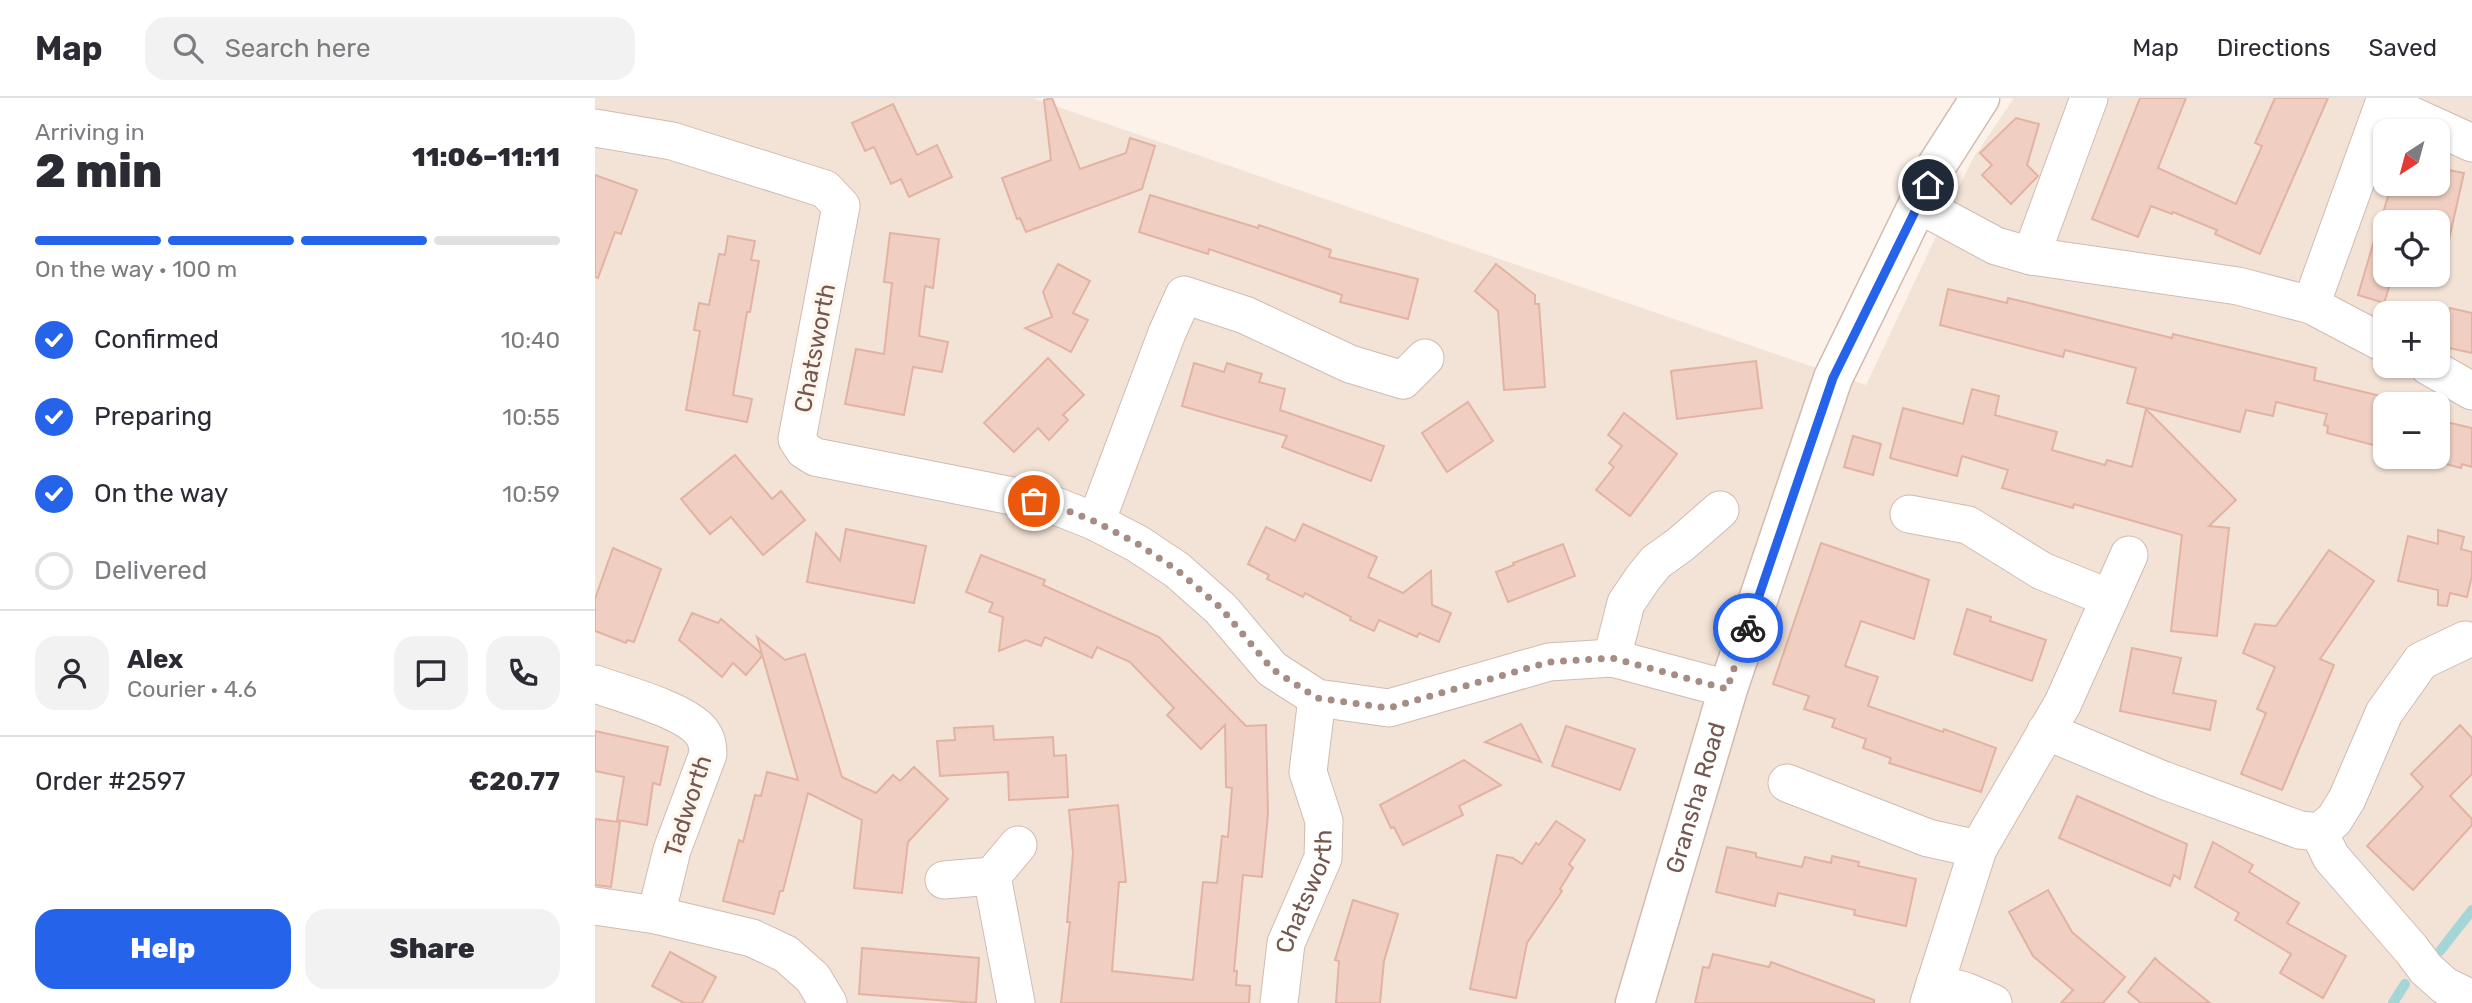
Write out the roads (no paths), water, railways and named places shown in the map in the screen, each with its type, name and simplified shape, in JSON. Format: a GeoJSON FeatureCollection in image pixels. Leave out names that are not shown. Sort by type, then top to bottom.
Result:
{"type":"FeatureCollection","features":[{"type":"Feature","properties":{"kind":"street","name":"Gransha Road"},"geometry":{"type":"LineString","coordinates":[[1635,1003],[1727,689],[1833,378],[1937,165],[1980,98]]}},
{"type":"Feature","properties":{"kind":"street"},"geometry":{"type":"LineString","coordinates":[[2031,256],[2089,98]]}},
{"type":"Feature","properties":{"kind":"street"},"geometry":{"type":"LineString","coordinates":[[2311,304],[2383,103],[2472,143]]}},
{"type":"Feature","properties":{"kind":"street","name":"Chatsworth"},"geometry":{"type":"LineString","coordinates":[[595,128],[672,141],[825,189],[841,206],[797,439],[804,450],[815,457],[1056,506],[1096,522],[1138,544],[1177,570],[1221,608],[1272,669],[1317,698],[1389,708],[1549,662],[1612,658],[1727,689]]}},
{"type":"Feature","properties":{"kind":"street"},"geometry":{"type":"LineString","coordinates":[[1918,204],[1996,246],[2031,256],[2238,286],[2311,304],[2373,338]]}},
{"type":"Feature","properties":{"kind":"street"},"geometry":{"type":"LineString","coordinates":[[1096,522],[1167,332],[1184,295],[1245,315],[1350,364],[1403,380],[1425,358]]}},
{"type":"Feature","properties":{"kind":"street"},"geometry":{"type":"LineString","coordinates":[[2449,378],[2472,391]]}},
{"type":"Feature","properties":{"kind":"street"},"geometry":{"type":"LineString","coordinates":[[1612,658],[1626,603],[1643,578],[1657,562],[1720,510]]}},
{"type":"Feature","properties":{"kind":"street"},"geometry":{"type":"LineString","coordinates":[[1909,513],[1968,525],[2042,571],[2109,598]]}},
{"type":"Feature","properties":{"kind":"street"},"geometry":{"type":"LineString","coordinates":[[1993,1003],[1965,991],[1932,993],[1978,849],[2063,703],[2129,555]]}},
{"type":"Feature","properties":{"kind":"street"},"geometry":{"type":"LineString","coordinates":[[2046,731],[2163,780],[2300,830],[2319,832],[2334,820],[2347,799],[2384,713],[2421,661],[2465,640]]}},
{"type":"Feature","properties":{"kind":"street","name":"Tadworth"},"geometry":{"type":"LineString","coordinates":[[595,684],[680,715],[700,729],[707,742],[708,754],[672,850],[656,915]]}},
{"type":"Feature","properties":{"kind":"street","name":"Chatsworth"},"geometry":{"type":"LineString","coordinates":[[1279,1003],[1286,943],[1322,858],[1324,821],[1308,772],[1317,698]]}},
{"type":"Feature","properties":{"kind":"street"},"geometry":{"type":"LineString","coordinates":[[1787,783],[1928,838],[1978,849]]}},
{"type":"Feature","properties":{"kind":"street"},"geometry":{"type":"LineString","coordinates":[[2319,832],[2331,856],[2426,969],[2445,986],[2472,999]]}},
{"type":"Feature","properties":{"kind":"street"},"geometry":{"type":"LineString","coordinates":[[944,880],[992,876],[1018,845]]}},
{"type":"Feature","properties":{"kind":"street"},"geometry":{"type":"LineString","coordinates":[[992,876],[1016,1003]]}},
{"type":"Feature","properties":{"kind":"street"},"geometry":{"type":"LineString","coordinates":[[595,906],[656,915],[752,938],[786,954],[813,978],[828,1003]]}},
{"type":"Feature","properties":{"kind":"waterway"},"geometry":{"type":"LineString","coordinates":[[2440,951],[2472,910]]}},
{"type":"Feature","properties":{"kind":"waterway"},"geometry":{"type":"LineString","coordinates":[[2393,1003],[2405,984]]}}]}
